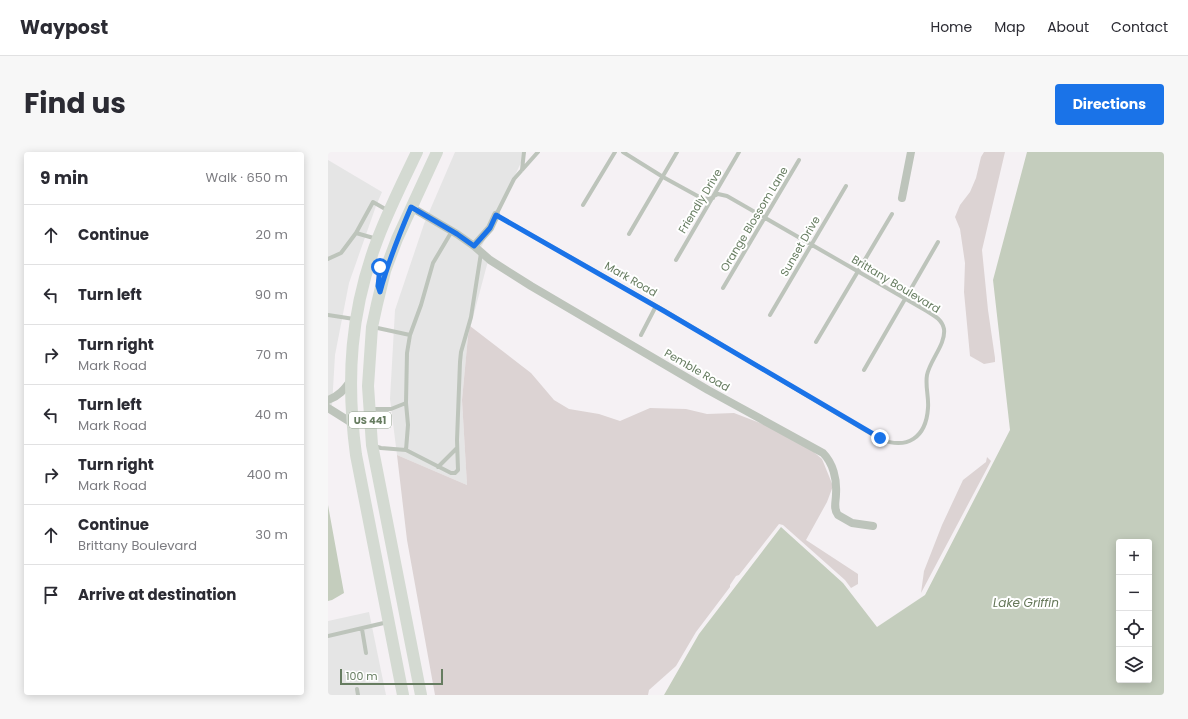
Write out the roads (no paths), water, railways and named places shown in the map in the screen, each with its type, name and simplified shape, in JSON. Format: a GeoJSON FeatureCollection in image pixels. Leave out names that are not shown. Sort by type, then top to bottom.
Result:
{"type":"FeatureCollection","features":[{"type":"Feature","properties":{"kind":"main road","name":"US 441"},"geometry":{"type":"LineString","coordinates":[[403,695],[356,455],[352,423],[350,385],[353,342],[362,287],[389,211],[417,152]]}},
{"type":"Feature","properties":{"kind":"main road"},"geometry":{"type":"LineString","coordinates":[[411,207],[408,203],[406,192],[424,152]]}},
{"type":"Feature","properties":{"kind":"main road","name":"US 441"},"geometry":{"type":"LineString","coordinates":[[421,695],[372,445],[369,409],[369,362],[372,327],[385,271],[411,207],[437,152]]}},
{"type":"Feature","properties":{"kind":"main road"},"geometry":{"type":"LineString","coordinates":[[380,292],[378,286],[380,267],[394,225],[389,211]]}},
{"type":"Feature","properties":{"kind":"main road"},"geometry":{"type":"LineString","coordinates":[[350,385],[357,403],[369,409]]}},
{"type":"Feature","properties":{"kind":"main road"},"geometry":{"type":"LineString","coordinates":[[352,423],[364,432],[372,445]]}},
{"type":"Feature","properties":{"kind":"street"},"geometry":{"type":"LineString","coordinates":[[902,198],[911,152]]}},
{"type":"Feature","properties":{"kind":"street"},"geometry":{"type":"LineString","coordinates":[[411,207],[474,246],[490,228],[496,215]]}},
{"type":"Feature","properties":{"kind":"street","name":"Pemble Road"},"geometry":{"type":"LineString","coordinates":[[474,246],[481,253],[531,286],[701,386],[823,452],[833,469],[836,488],[835,505],[838,515],[852,523],[873,526]]}},
{"type":"Feature","properties":{"kind":"street"},"geometry":{"type":"LineString","coordinates":[[328,400],[342,393],[350,385]]}},
{"type":"Feature","properties":{"kind":"street"},"geometry":{"type":"LineString","coordinates":[[328,408],[352,423]]}},
{"type":"Feature","properties":{"kind":"lane"},"geometry":{"type":"LineString","coordinates":[[522,170],[524,152]]}},
{"type":"Feature","properties":{"kind":"lane"},"geometry":{"type":"LineString","coordinates":[[496,215],[510,186],[538,152]]}},
{"type":"Feature","properties":{"kind":"lane"},"geometry":{"type":"LineString","coordinates":[[583,205],[615,152]]}},
{"type":"Feature","properties":{"kind":"lane","name":"Brittany Boulevard"},"geometry":{"type":"LineString","coordinates":[[622,152],[703,199],[713,197],[718,194],[727,196],[939,319],[944,329],[943,340],[930,364],[927,374],[926,382],[928,408],[925,423],[922,429],[913,439],[906,443],[899,444],[887,442],[852,422]]}},
{"type":"Feature","properties":{"kind":"lane"},"geometry":{"type":"LineString","coordinates":[[629,234],[677,152]]}},
{"type":"Feature","properties":{"kind":"lane","name":"Friendly Drive"},"geometry":{"type":"LineString","coordinates":[[676,260],[739,152]]}},
{"type":"Feature","properties":{"kind":"lane","name":"Orange Blossom Lane"},"geometry":{"type":"LineString","coordinates":[[723,288],[800,160]]}},
{"type":"Feature","properties":{"kind":"lane","name":"Sunset Drive"},"geometry":{"type":"LineString","coordinates":[[770,315],[846,186]]}},
{"type":"Feature","properties":{"kind":"lane"},"geometry":{"type":"LineString","coordinates":[[328,259],[341,253],[356,233],[373,202],[389,211]]}},
{"type":"Feature","properties":{"kind":"lane"},"geometry":{"type":"LineString","coordinates":[[816,342],[892,214]]}},
{"type":"Feature","properties":{"kind":"lane","name":"Mark Road"},"geometry":{"type":"LineString","coordinates":[[496,215],[656,306],[852,422]]}},
{"type":"Feature","properties":{"kind":"lane"},"geometry":{"type":"LineString","coordinates":[[406,450],[408,425],[406,403],[407,353],[410,335],[421,305],[433,263],[452,231]]}},
{"type":"Feature","properties":{"kind":"lane"},"geometry":{"type":"LineString","coordinates":[[356,233],[378,239]]}},
{"type":"Feature","properties":{"kind":"lane"},"geometry":{"type":"LineString","coordinates":[[864,370],[938,242]]}},
{"type":"Feature","properties":{"kind":"lane"},"geometry":{"type":"LineString","coordinates":[[372,445],[381,448],[406,450],[454,474],[458,470],[457,418],[461,352],[471,317],[481,253]]}},
{"type":"Feature","properties":{"kind":"lane"},"geometry":{"type":"LineString","coordinates":[[640,335],[656,306]]}},
{"type":"Feature","properties":{"kind":"lane"},"geometry":{"type":"LineString","coordinates":[[328,315],[356,319]]}},
{"type":"Feature","properties":{"kind":"lane"},"geometry":{"type":"LineString","coordinates":[[372,327],[410,335]]}},
{"type":"Feature","properties":{"kind":"lane"},"geometry":{"type":"LineString","coordinates":[[369,409],[391,409],[406,403]]}},
{"type":"Feature","properties":{"kind":"lane"},"geometry":{"type":"LineString","coordinates":[[438,467],[458,448]]}},
{"type":"Feature","properties":{"kind":"lane"},"geometry":{"type":"LineString","coordinates":[[328,636],[388,622]]}},
{"type":"Feature","properties":{"kind":"lane"},"geometry":{"type":"LineString","coordinates":[[362,629],[366,653]]}},
{"type":"Feature","properties":{"kind":"lane"},"geometry":{"type":"LineString","coordinates":[[357,689],[358,695]]}},
{"type":"Feature","properties":{"kind":"water","name":"Lake Griffin"},"geometry":{"type":"Polygon","coordinates":[[[1027,152],[1164,152],[1164,695],[664,695],[699,634],[781,527],[843,583],[877,627],[925,595],[1010,430],[993,280],[1027,152]]]}},
{"type":"Feature","properties":{"kind":"water"},"geometry":{"type":"Polygon","coordinates":[[[328,505],[344,593],[328,601],[328,505]]]}}]}
